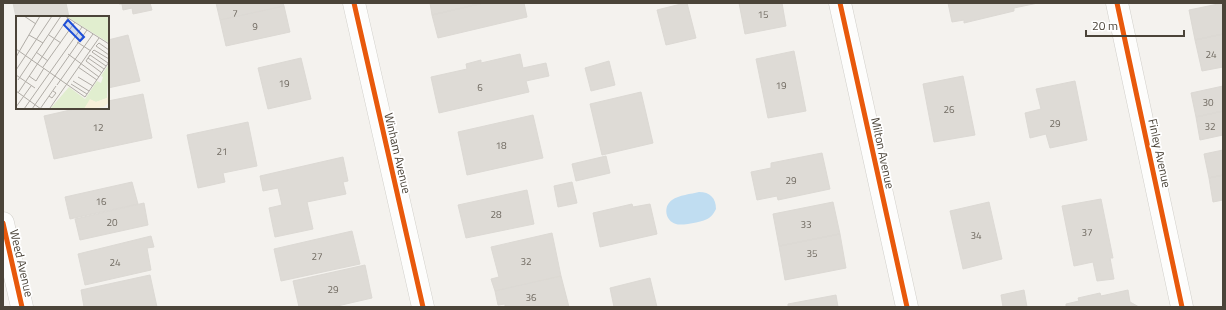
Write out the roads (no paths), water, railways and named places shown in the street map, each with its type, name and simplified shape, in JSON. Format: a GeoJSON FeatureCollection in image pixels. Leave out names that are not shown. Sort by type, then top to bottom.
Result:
{"type":"FeatureCollection","features":[{"type":"Feature","properties":{"kind":"street","name":"Winham Avenue"},"geometry":{"type":"LineString","coordinates":[[354,3],[423,307]]}},
{"type":"Feature","properties":{"kind":"street","name":"Milton Avenue"},"geometry":{"type":"LineString","coordinates":[[840,3],[907,307]]}},
{"type":"Feature","properties":{"kind":"street","name":"Finley Avenue"},"geometry":{"type":"LineString","coordinates":[[1117,3],[1182,307]]}},
{"type":"Feature","properties":{"kind":"street","name":"Weed Avenue"},"geometry":{"type":"LineString","coordinates":[[3,223],[22,307]]}},
{"type":"Feature","properties":{"kind":"water"},"geometry":{"type":"Polygon","coordinates":[[[699,192],[709,194],[714,199],[716,209],[709,218],[702,221],[683,224],[676,224],[669,220],[666,209],[672,200],[699,192]]]}}]}
